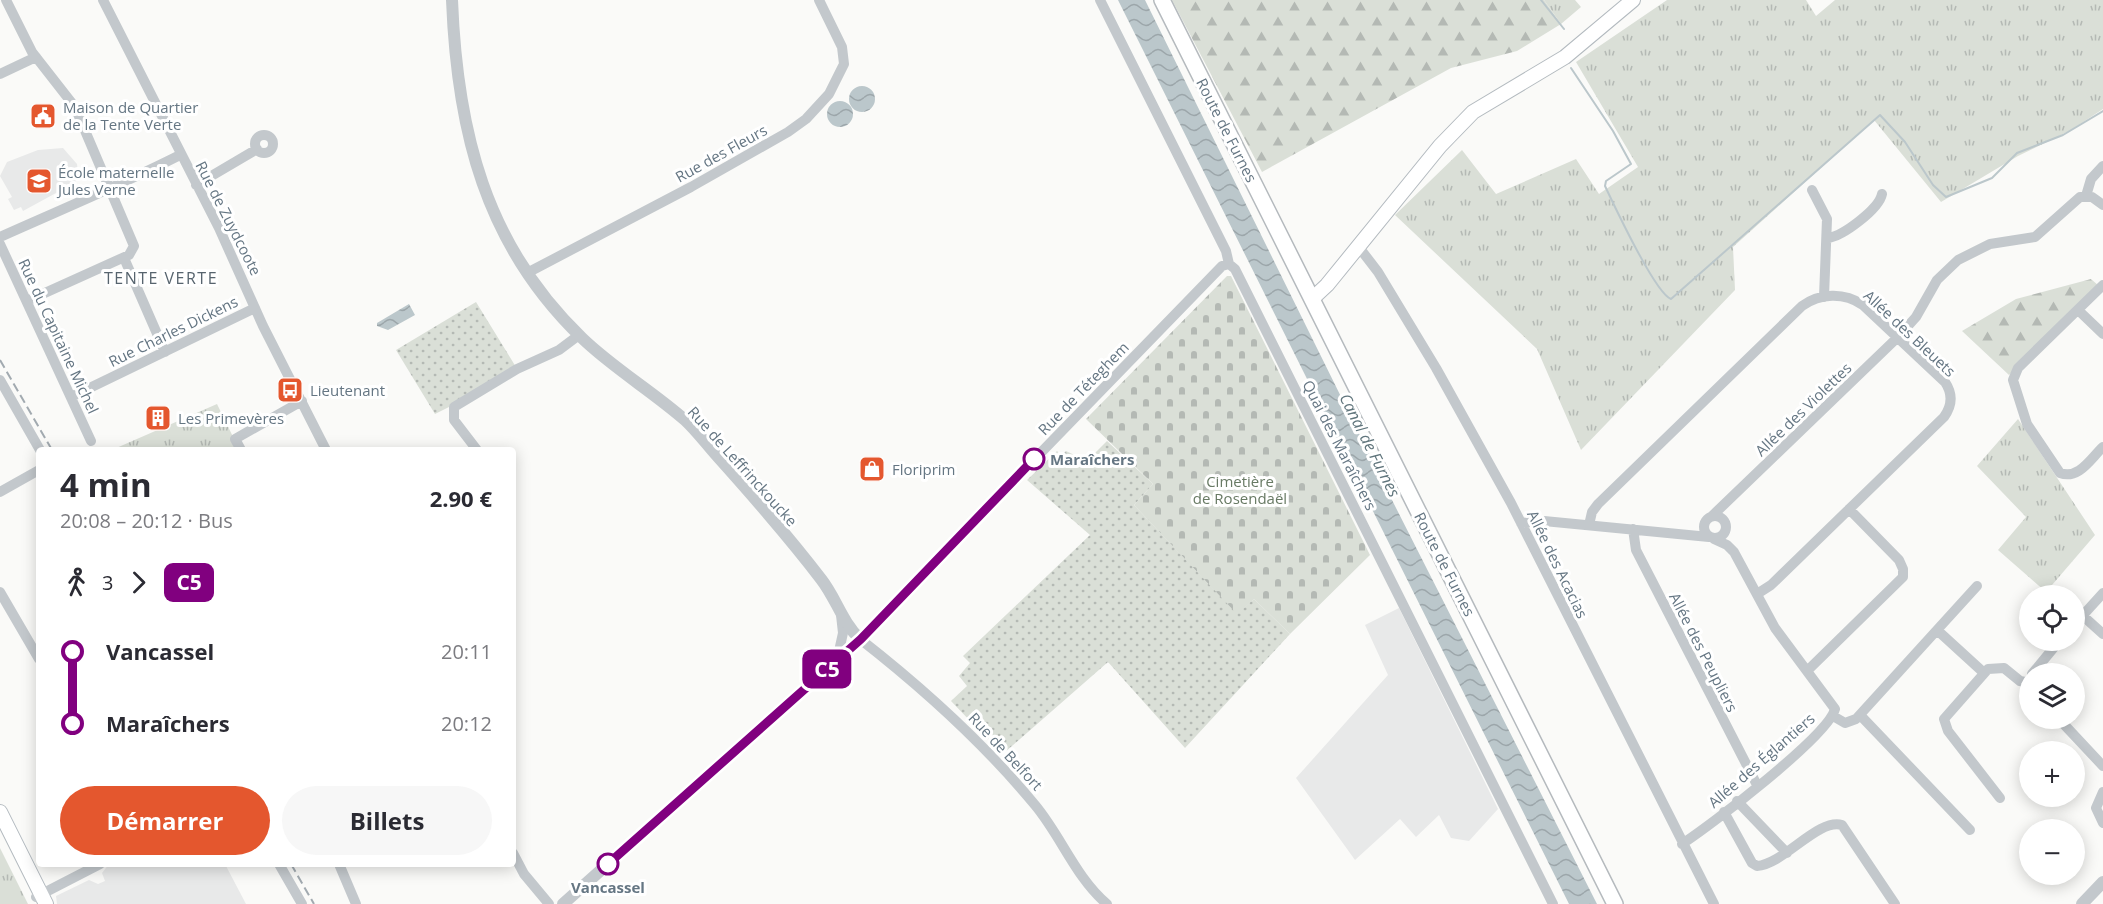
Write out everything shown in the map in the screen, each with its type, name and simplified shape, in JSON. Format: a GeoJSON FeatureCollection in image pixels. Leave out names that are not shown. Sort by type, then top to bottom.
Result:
{"type":"FeatureCollection","features":[{"type":"Feature","properties":{"kind":"main road","name":"Route de Furnes"},"geometry":{"type":"LineString","coordinates":[[1161,0],[1615,904]]}},
{"type":"Feature","properties":{"kind":"main road"},"geometry":{"type":"LineString","coordinates":[[1312,299],[1359,246],[1440,146],[1473,112],[1565,57],[1633,0]]}},
{"type":"Feature","properties":{"kind":"main road"},"geometry":{"type":"LineString","coordinates":[[0,818],[40,900]]}},
{"type":"Feature","properties":{"kind":"street"},"geometry":{"type":"LineString","coordinates":[[6,0],[36,57],[75,107],[134,245],[132,253],[124,258],[27,301]]}},
{"type":"Feature","properties":{"kind":"street","name":"Rue de Zuydcoote"},"geometry":{"type":"LineString","coordinates":[[104,0],[180,155],[231,252],[255,308],[325,447]]}},
{"type":"Feature","properties":{"kind":"street","name":"Rue de Leffrinckoucke"},"geometry":{"type":"LineString","coordinates":[[452,0],[457,84],[471,147],[495,219],[527,273],[579,335],[688,424],[820,578],[849,627],[861,639]]}},
{"type":"Feature","properties":{"kind":"street","name":"Rue des Fleurs"},"geometry":{"type":"LineString","coordinates":[[527,273],[701,181],[788,132],[810,115],[834,86],[844,64],[842,47],[819,0]]}},
{"type":"Feature","properties":{"kind":"street","name":"Quai des Maraîchers"},"geometry":{"type":"LineString","coordinates":[[1100,0],[1226,251],[1229,264],[1234,267],[1241,280],[1553,904]]}},
{"type":"Feature","properties":{"kind":"street"},"geometry":{"type":"LineString","coordinates":[[0,74],[36,57]]}},
{"type":"Feature","properties":{"kind":"street"},"geometry":{"type":"LineString","coordinates":[[196,185],[257,149]]}},
{"type":"Feature","properties":{"kind":"street"},"geometry":{"type":"LineString","coordinates":[[0,237],[69,205],[111,190],[180,155]]}},
{"type":"Feature","properties":{"kind":"street"},"geometry":{"type":"LineString","coordinates":[[2103,166],[2091,179],[2086,196],[2103,205]]}},
{"type":"Feature","properties":{"kind":"street"},"geometry":{"type":"LineString","coordinates":[[1589,525],[1594,509],[1799,309],[1810,301],[1824,297],[1828,238],[1825,213],[1812,190]]}},
{"type":"Feature","properties":{"kind":"street"},"geometry":{"type":"LineString","coordinates":[[1828,238],[1838,235],[1875,208],[1882,194]]}},
{"type":"Feature","properties":{"kind":"street","name":"Allée des Violettes"},"geometry":{"type":"LineString","coordinates":[[1708,519],[1729,502],[1898,337],[1914,320],[1935,284],[1958,260],[1986,246],[2035,237],[2075,200],[2086,196]]}},
{"type":"Feature","properties":{"kind":"street","name":"Rue du Capitaine Michel"},"geometry":{"type":"LineString","coordinates":[[0,244],[91,441]]}},
{"type":"Feature","properties":{"kind":"street","name":"Allée des Acacias"},"geometry":{"type":"LineString","coordinates":[[1359,246],[1378,272],[1436,368],[1521,523],[1714,904]]}},
{"type":"Feature","properties":{"kind":"street"},"geometry":{"type":"LineString","coordinates":[[124,258],[165,352]]}},
{"type":"Feature","properties":{"kind":"street","name":"Rue de Téteghem"},"geometry":{"type":"LineString","coordinates":[[861,639],[1222,266],[1229,264]]}},
{"type":"Feature","properties":{"kind":"street"},"geometry":{"type":"LineString","coordinates":[[2103,285],[2018,368],[2013,383],[2027,424],[2060,472],[2068,475],[2077,472],[2103,447]]}},
{"type":"Feature","properties":{"kind":"street","name":"Allée des Bleuets"},"geometry":{"type":"LineString","coordinates":[[1757,594],[1771,585],[1944,417],[1949,408],[1950,396],[1947,385],[1898,337],[1857,301],[1843,296],[1824,297]]}},
{"type":"Feature","properties":{"kind":"street","name":"Rue Charles Dickens"},"geometry":{"type":"LineString","coordinates":[[71,397],[255,308]]}},
{"type":"Feature","properties":{"kind":"street"},"geometry":{"type":"LineString","coordinates":[[2078,310],[2103,334]]}},
{"type":"Feature","properties":{"kind":"street"},"geometry":{"type":"LineString","coordinates":[[475,447],[454,420],[454,406],[518,369],[553,354],[579,335]]}},
{"type":"Feature","properties":{"kind":"street"},"geometry":{"type":"LineString","coordinates":[[0,380],[38,447]]}},
{"type":"Feature","properties":{"kind":"street"},"geometry":{"type":"LineString","coordinates":[[239,447],[235,440],[302,401]]}},
{"type":"Feature","properties":{"kind":"street"},"geometry":{"type":"LineString","coordinates":[[0,492],[36,472]]}},
{"type":"Feature","properties":{"kind":"street"},"geometry":{"type":"LineString","coordinates":[[1521,523],[1538,521],[1589,525],[1712,538],[1723,535],[1724,511],[1729,502]]}},
{"type":"Feature","properties":{"kind":"street"},"geometry":{"type":"LineString","coordinates":[[1808,671],[1903,577],[1903,568],[1899,561],[1849,509]]}},
{"type":"Feature","properties":{"kind":"street"},"geometry":{"type":"LineString","coordinates":[[1662,531],[1684,530],[1718,517],[1724,523],[1775,628],[1833,704],[1833,716]]}},
{"type":"Feature","properties":{"kind":"street"},"geometry":{"type":"LineString","coordinates":[[1708,519],[1704,530],[1712,538],[1730,547],[1742,564]]}},
{"type":"Feature","properties":{"kind":"street","name":"Allée des Peupliers"},"geometry":{"type":"LineString","coordinates":[[1633,529],[1636,550],[1757,785]]}},
{"type":"Feature","properties":{"kind":"street"},"geometry":{"type":"LineString","coordinates":[[1970,830],[1860,715],[1977,586]]}},
{"type":"Feature","properties":{"kind":"street"},"geometry":{"type":"LineString","coordinates":[[0,592],[36,654]]}},
{"type":"Feature","properties":{"kind":"street"},"geometry":{"type":"LineString","coordinates":[[2085,614],[2103,593]]}},
{"type":"Feature","properties":{"kind":"street"},"geometry":{"type":"LineString","coordinates":[[837,660],[843,633],[841,611]]}},
{"type":"Feature","properties":{"kind":"street"},"geometry":{"type":"LineString","coordinates":[[2085,618],[2103,634]]}},
{"type":"Feature","properties":{"kind":"street"},"geometry":{"type":"LineString","coordinates":[[1937,630],[1983,672]]}},
{"type":"Feature","properties":{"kind":"street"},"geometry":{"type":"LineString","coordinates":[[563,904],[861,639]]}},
{"type":"Feature","properties":{"kind":"street","name":"Rue de Belfort"},"geometry":{"type":"LineString","coordinates":[[861,639],[953,716],[1000,764],[1053,828],[1090,887],[1107,904]]}},
{"type":"Feature","properties":{"kind":"street"},"geometry":{"type":"LineString","coordinates":[[2041,663],[2051,651]]}},
{"type":"Feature","properties":{"kind":"street"},"geometry":{"type":"LineString","coordinates":[[2000,798],[1944,724],[1948,711],[1983,672],[1994,667],[2002,667],[2019,680]]}},
{"type":"Feature","properties":{"kind":"street","name":"Allée des Églantiers"},"geometry":{"type":"LineString","coordinates":[[1682,844],[1801,749],[1833,716],[1845,723],[1860,715]]}},
{"type":"Feature","properties":{"kind":"street"},"geometry":{"type":"LineString","coordinates":[[2068,729],[2103,766]]}},
{"type":"Feature","properties":{"kind":"street"},"geometry":{"type":"LineString","coordinates":[[2103,792],[2096,808],[2103,823]]}},
{"type":"Feature","properties":{"kind":"street"},"geometry":{"type":"LineString","coordinates":[[1737,801],[1787,853]]}},
{"type":"Feature","properties":{"kind":"street"},"geometry":{"type":"LineString","coordinates":[[1724,812],[1753,864],[1764,865],[1787,853],[1829,825],[1842,825],[1895,904]]}},
{"type":"Feature","properties":{"kind":"street"},"geometry":{"type":"LineString","coordinates":[[516,859],[524,874],[549,904]]}},
{"type":"Feature","properties":{"kind":"street"},"geometry":{"type":"LineString","coordinates":[[40,900],[95,867]]}},
{"type":"Feature","properties":{"kind":"street"},"geometry":{"type":"LineString","coordinates":[[281,867],[302,904]]}},
{"type":"Feature","properties":{"kind":"street"},"geometry":{"type":"LineString","coordinates":[[340,867],[356,904]]}},
{"type":"Feature","properties":{"kind":"street"},"geometry":{"type":"LineString","coordinates":[[2082,904],[2103,882]]}},
{"type":"Feature","properties":{"kind":"shaded area","name":"École maternelle Jules Verne"},"geometry":{"type":"Polygon","coordinates":[[[63,148],[77,164],[78,173],[74,188],[56,193],[23,211],[21,207],[14,210],[8,199],[12,197],[0,176],[7,162],[38,150],[63,148]]]}},
{"type":"Feature","properties":{"kind":"shaded area"},"geometry":{"type":"Polygon","coordinates":[[[1399,608],[1498,809],[1469,841],[1451,838],[1439,815],[1416,837],[1400,819],[1355,860],[1296,778],[1388,675],[1365,625],[1399,608]]]}},
{"type":"Feature","properties":{"kind":"shaded area"},"geometry":{"type":"Polygon","coordinates":[[[107,867],[227,867],[246,904],[57,904],[56,896],[89,880],[98,884],[105,881],[102,873],[107,867]]]}},
{"type":"Feature","properties":{"kind":"green space"},"geometry":{"type":"Polygon","coordinates":[[[1172,0],[1544,0],[1561,24],[1517,51],[1451,68],[1262,172],[1172,0]]]}},
{"type":"Feature","properties":{"kind":"green space"},"geometry":{"type":"Polygon","coordinates":[[[1544,0],[1575,0],[1581,7],[1561,24],[1544,0]]]}},
{"type":"Feature","properties":{"kind":"green space"},"geometry":{"type":"Polygon","coordinates":[[[1667,0],[1806,0],[1816,16],[1835,0],[2103,0],[2103,109],[2071,130],[2018,156],[1941,202],[1874,120],[1733,247],[1735,290],[1581,450],[1537,349],[1395,215],[1462,150],[1496,194],[1576,159],[1599,194],[1638,167],[1576,62],[1667,0]]]}},
{"type":"Feature","properties":{"kind":"green space","name":"Cimetière de Rosendaël"},"geometry":{"type":"Polygon","coordinates":[[[1227,276],[1231,276],[1370,555],[1290,634],[1254,599],[1237,615],[1134,505],[1153,484],[1086,419],[1227,276]]]}},
{"type":"Feature","properties":{"kind":"green space"},"geometry":{"type":"Polygon","coordinates":[[[2091,279],[2099,286],[2009,375],[1962,331],[2016,299],[2091,279]]]}},
{"type":"Feature","properties":{"kind":"green space"},"geometry":{"type":"Polygon","coordinates":[[[476,302],[519,372],[435,414],[396,350],[476,302]]]}},
{"type":"Feature","properties":{"kind":"green space"},"geometry":{"type":"Polygon","coordinates":[[[217,404],[237,445],[233,447],[119,447],[217,404]]]}},
{"type":"Feature","properties":{"kind":"green space"},"geometry":{"type":"Polygon","coordinates":[[[2018,419],[2095,535],[2052,585],[2038,585],[1998,550],[2026,517],[1977,466],[2018,419]]]}},
{"type":"Feature","properties":{"kind":"green space"},"geometry":{"type":"Polygon","coordinates":[[[1107,441],[1153,484],[1134,505],[1237,614],[1254,599],[1290,634],[1185,748],[1108,662],[1005,752],[996,742],[993,745],[951,701],[967,686],[959,676],[970,663],[963,656],[1090,535],[1027,480],[1057,451],[1061,455],[1066,451],[1087,461],[1107,441]]]}},
{"type":"Feature","properties":{"kind":"green space"},"geometry":{"type":"Polygon","coordinates":[[[0,848],[28,904],[0,904],[0,848]]]}},
{"type":"Feature","properties":{"kind":"water"},"geometry":{"type":"Polygon","coordinates":[[[1118,0],[1145,0],[1394,504],[1597,904],[1569,904],[1118,0]]]}},
{"type":"Feature","properties":{"kind":"water"},"geometry":{"type":"Polygon","coordinates":[[[862,86],[871,90],[875,99],[871,108],[862,112],[853,108],[849,99],[853,90],[862,86]]]}},
{"type":"Feature","properties":{"kind":"water"},"geometry":{"type":"Polygon","coordinates":[[[840,101],[849,105],[853,114],[849,123],[840,127],[831,123],[827,114],[831,105],[840,101]]]}},
{"type":"Feature","properties":{"kind":"water"},"geometry":{"type":"Polygon","coordinates":[[[409,304],[415,315],[388,330],[377,326],[377,323],[409,304]]]}},
{"type":"Feature","properties":{"kind":"waterway"},"geometry":{"type":"LineString","coordinates":[[1541,0],[1564,29]]}},
{"type":"Feature","properties":{"kind":"waterway"},"geometry":{"type":"LineString","coordinates":[[1571,68],[1613,131],[1631,164],[1606,181],[1605,186],[1645,266],[1671,299],[1880,115],[1905,142],[1933,185],[1946,197],[1992,178],[2017,153],[2063,135],[2103,111]]}},
{"type":"Feature","properties":{"kind":"railway"},"geometry":{"type":"LineString","coordinates":[[0,360],[50,447]]}},
{"type":"Feature","properties":{"kind":"railway"},"geometry":{"type":"LineString","coordinates":[[293,867],[314,904]]}},
{"type":"Feature","properties":{"kind":"bus line","name":"C5"},"geometry":{"type":"LineString","coordinates":[[608,864],[861,639],[1034,459]]}},
{"type":"Feature","properties":{"kind":"place","name":"Maison de Quartier de la Tente Verte"},"geometry":{"type":"Point","coordinates":[43,116]}},
{"type":"Feature","properties":{"kind":"place","name":"École maternelle Jules Verne"},"geometry":{"type":"Point","coordinates":[39,181]}},
{"type":"Feature","properties":{"kind":"place","name":"Lieutenant"},"geometry":{"type":"Point","coordinates":[290,390]}},
{"type":"Feature","properties":{"kind":"place","name":"Les Primevères"},"geometry":{"type":"Point","coordinates":[158,418]}},
{"type":"Feature","properties":{"kind":"place","name":"Maraîchers"},"geometry":{"type":"Point","coordinates":[1034,459]}},
{"type":"Feature","properties":{"kind":"place","name":"Floriprim"},"geometry":{"type":"Point","coordinates":[872,469]}},
{"type":"Feature","properties":{"kind":"place","name":"Vancassel"},"geometry":{"type":"Point","coordinates":[608,864]}},
{"type":"Feature","properties":{"kind":"district","name":"TENTE VERTE"},"geometry":{"type":"Point","coordinates":[161,278]}},
{"type":"Feature","properties":{"kind":"water label","name":"Canal de Furnes"},"geometry":{"type":"Point","coordinates":[1370,445]}}]}
